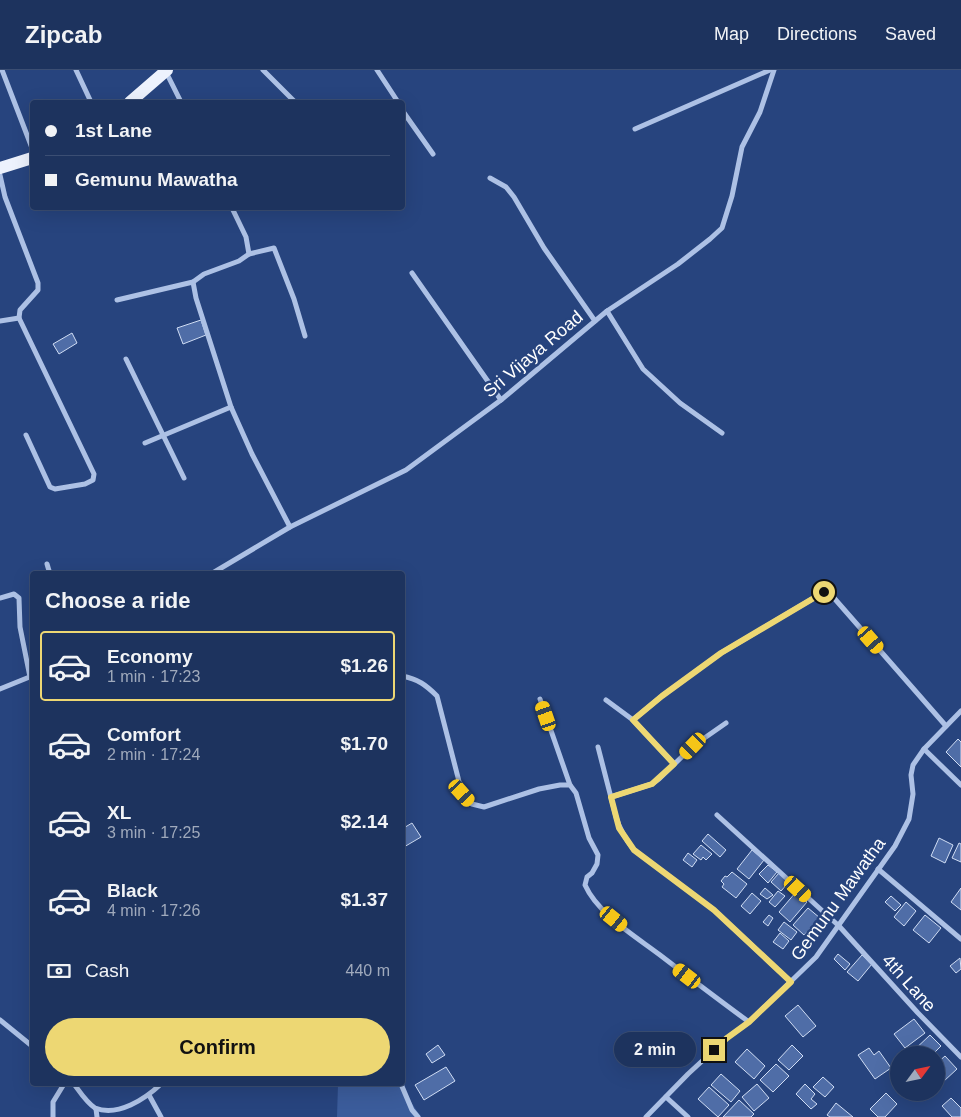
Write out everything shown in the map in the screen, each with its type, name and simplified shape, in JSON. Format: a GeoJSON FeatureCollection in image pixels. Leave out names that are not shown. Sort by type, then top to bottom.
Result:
{"type":"FeatureCollection","features":[{"type":"Feature","properties":{"kind":"main road"},"geometry":{"type":"LineString","coordinates":[[132,100],[162,72]]}},
{"type":"Feature","properties":{"kind":"main road"},"geometry":{"type":"LineString","coordinates":[[0,168],[30,159]]}},
{"type":"Feature","properties":{"kind":"street"},"geometry":{"type":"LineString","coordinates":[[2,70],[30,143]]}},
{"type":"Feature","properties":{"kind":"street"},"geometry":{"type":"LineString","coordinates":[[76,70],[90,100]]}},
{"type":"Feature","properties":{"kind":"street"},"geometry":{"type":"LineString","coordinates":[[264,70],[293,100]]}},
{"type":"Feature","properties":{"kind":"street"},"geometry":{"type":"LineString","coordinates":[[377,70],[397,100]]}},
{"type":"Feature","properties":{"kind":"street"},"geometry":{"type":"LineString","coordinates":[[636,130],[770,70]]}},
{"type":"Feature","properties":{"kind":"street","name":"Sri Vijaya Road"},"geometry":{"type":"LineString","coordinates":[[216,571],[290,527],[406,470],[501,400],[607,311],[678,264],[710,239],[722,228],[732,196],[742,147],[760,112],[774,70]]}},
{"type":"Feature","properties":{"kind":"street"},"geometry":{"type":"LineString","coordinates":[[162,72],[180,100]]}},
{"type":"Feature","properties":{"kind":"street"},"geometry":{"type":"LineString","coordinates":[[405,114],[433,154]]}},
{"type":"Feature","properties":{"kind":"street"},"geometry":{"type":"LineString","coordinates":[[0,175],[5,197],[38,283],[38,290],[20,310],[19,318],[94,474],[93,480],[85,484],[55,489],[50,487],[26,435]]}},
{"type":"Feature","properties":{"kind":"street"},"geometry":{"type":"LineString","coordinates":[[490,178],[506,187],[514,197],[544,248],[595,321]]}},
{"type":"Feature","properties":{"kind":"street"},"geometry":{"type":"LineString","coordinates":[[233,210],[246,237],[249,254]]}},
{"type":"Feature","properties":{"kind":"street"},"geometry":{"type":"LineString","coordinates":[[117,300],[193,282],[204,274],[239,261],[249,254],[271,247],[276,250],[305,336]]}},
{"type":"Feature","properties":{"kind":"street"},"geometry":{"type":"LineString","coordinates":[[412,273],[501,400]]}},
{"type":"Feature","properties":{"kind":"street"},"geometry":{"type":"LineString","coordinates":[[193,282],[196,298],[231,407],[252,454],[290,527]]}},
{"type":"Feature","properties":{"kind":"street"},"geometry":{"type":"LineString","coordinates":[[607,311],[644,369],[680,403],[722,433]]}},
{"type":"Feature","properties":{"kind":"street"},"geometry":{"type":"LineString","coordinates":[[0,322],[19,318]]}},
{"type":"Feature","properties":{"kind":"street"},"geometry":{"type":"LineString","coordinates":[[126,359],[184,478]]}},
{"type":"Feature","properties":{"kind":"street"},"geometry":{"type":"LineString","coordinates":[[146,443],[231,407]]}},
{"type":"Feature","properties":{"kind":"street"},"geometry":{"type":"LineString","coordinates":[[47,564],[49,571]]}},
{"type":"Feature","properties":{"kind":"street"},"geometry":{"type":"LineString","coordinates":[[633,720],[662,696],[721,653],[824,592],[829,593],[834,598],[946,726]]}},
{"type":"Feature","properties":{"kind":"street"},"geometry":{"type":"LineString","coordinates":[[0,598],[14,594],[19,598],[20,627],[30,672]]}},
{"type":"Feature","properties":{"kind":"street"},"geometry":{"type":"LineString","coordinates":[[0,689],[30,676]]}},
{"type":"Feature","properties":{"kind":"street"},"geometry":{"type":"LineString","coordinates":[[405,676],[414,678],[426,685],[437,696],[462,793],[472,804],[484,807],[539,789],[570,785]]}},
{"type":"Feature","properties":{"kind":"street"},"geometry":{"type":"LineString","coordinates":[[540,699],[570,785],[576,793],[589,838],[598,855],[597,864],[592,873],[587,877],[585,886],[589,896],[602,910],[626,929],[749,1022]]}},
{"type":"Feature","properties":{"kind":"street"},"geometry":{"type":"LineString","coordinates":[[606,700],[633,720],[674,764]]}},
{"type":"Feature","properties":{"kind":"street","name":"Gemunu Mawatha"},"geometry":{"type":"LineString","coordinates":[[646,1117],[727,1038],[749,1022],[816,957],[895,846],[909,819],[913,794],[910,775],[913,765],[924,749],[961,711]]}},
{"type":"Feature","properties":{"kind":"street"},"geometry":{"type":"LineString","coordinates":[[611,797],[652,784],[693,746],[726,723]]}},
{"type":"Feature","properties":{"kind":"street"},"geometry":{"type":"LineString","coordinates":[[598,747],[619,828],[634,850],[714,910],[791,982]]}},
{"type":"Feature","properties":{"kind":"street"},"geometry":{"type":"LineString","coordinates":[[924,749],[961,785]]}},
{"type":"Feature","properties":{"kind":"street","name":"4th Lane"},"geometry":{"type":"LineString","coordinates":[[716,815],[839,926],[961,1057]]}},
{"type":"Feature","properties":{"kind":"street"},"geometry":{"type":"LineString","coordinates":[[878,869],[961,939]]}},
{"type":"Feature","properties":{"kind":"street"},"geometry":{"type":"LineString","coordinates":[[0,1020],[30,1044]]}},
{"type":"Feature","properties":{"kind":"street"},"geometry":{"type":"LineString","coordinates":[[53,1117],[53,1102],[63,1086]]}},
{"type":"Feature","properties":{"kind":"street"},"geometry":{"type":"LineString","coordinates":[[76,1086],[96,1109],[110,1111],[136,1104],[159,1086]]}},
{"type":"Feature","properties":{"kind":"street"},"geometry":{"type":"LineString","coordinates":[[403,1086],[412,1110],[418,1117]]}},
{"type":"Feature","properties":{"kind":"street"},"geometry":{"type":"LineString","coordinates":[[149,1095],[161,1117]]}},
{"type":"Feature","properties":{"kind":"street"},"geometry":{"type":"LineString","coordinates":[[666,1096],[688,1117]]}},
{"type":"Feature","properties":{"kind":"street"},"geometry":{"type":"LineString","coordinates":[[96,1109],[97,1117]]}},
{"type":"Feature","properties":{"kind":"shaded area"},"geometry":{"type":"Polygon","coordinates":[[[338,1086],[400,1086],[421,1117],[337,1117],[338,1086]]]}},
{"type":"Feature","properties":{"kind":"building"},"geometry":{"type":"Polygon","coordinates":[[[201,320],[206,335],[183,344],[177,328],[201,320]]]}},
{"type":"Feature","properties":{"kind":"building"},"geometry":{"type":"Polygon","coordinates":[[[72,333],[77,343],[59,354],[53,344],[72,333]]]}},
{"type":"Feature","properties":{"kind":"building"},"geometry":{"type":"Polygon","coordinates":[[[958,739],[961,742],[961,767],[946,752],[958,739]]]}},
{"type":"Feature","properties":{"kind":"building"},"geometry":{"type":"Polygon","coordinates":[[[412,823],[421,837],[405,846],[405,827],[412,823]]]}},
{"type":"Feature","properties":{"kind":"building"},"geometry":{"type":"Polygon","coordinates":[[[708,834],[726,850],[720,857],[702,841],[708,834]]]}},
{"type":"Feature","properties":{"kind":"building"},"geometry":{"type":"Polygon","coordinates":[[[939,838],[953,845],[945,863],[931,856],[939,838]]]}},
{"type":"Feature","properties":{"kind":"building"},"geometry":{"type":"Polygon","coordinates":[[[959,843],[961,844],[961,862],[952,858],[959,843]]]}},
{"type":"Feature","properties":{"kind":"building"},"geometry":{"type":"Polygon","coordinates":[[[701,845],[712,854],[706,860],[703,857],[701,860],[693,854],[701,845]]]}},
{"type":"Feature","properties":{"kind":"building"},"geometry":{"type":"Polygon","coordinates":[[[752,850],[764,860],[749,879],[737,869],[752,850]]]}},
{"type":"Feature","properties":{"kind":"building"},"geometry":{"type":"Polygon","coordinates":[[[688,853],[697,860],[692,867],[683,860],[688,853]]]}},
{"type":"Feature","properties":{"kind":"building"},"geometry":{"type":"Polygon","coordinates":[[[768,865],[777,872],[768,883],[759,874],[768,865]]]}},
{"type":"Feature","properties":{"kind":"building"},"geometry":{"type":"Polygon","coordinates":[[[732,872],[747,884],[736,898],[722,887],[724,884],[721,881],[732,872]]]}},
{"type":"Feature","properties":{"kind":"building"},"geometry":{"type":"Polygon","coordinates":[[[779,873],[789,882],[781,891],[771,882],[779,873]]]}},
{"type":"Feature","properties":{"kind":"building"},"geometry":{"type":"Polygon","coordinates":[[[765,888],[773,895],[767,899],[760,894],[765,888]]]}},
{"type":"Feature","properties":{"kind":"building"},"geometry":{"type":"Polygon","coordinates":[[[961,888],[961,910],[951,902],[961,888]]]}},
{"type":"Feature","properties":{"kind":"building"},"geometry":{"type":"Polygon","coordinates":[[[778,891],[785,896],[775,907],[769,902],[778,891]]]}},
{"type":"Feature","properties":{"kind":"building"},"geometry":{"type":"Polygon","coordinates":[[[796,892],[807,902],[790,922],[779,912],[796,892]]]}},
{"type":"Feature","properties":{"kind":"building"},"geometry":{"type":"Polygon","coordinates":[[[752,893],[761,901],[750,914],[741,906],[752,893]]]}},
{"type":"Feature","properties":{"kind":"building"},"geometry":{"type":"Polygon","coordinates":[[[891,896],[901,905],[895,911],[885,902],[891,896]]]}},
{"type":"Feature","properties":{"kind":"building"},"geometry":{"type":"Polygon","coordinates":[[[906,902],[916,911],[904,926],[894,917],[906,902]]]}},
{"type":"Feature","properties":{"kind":"building"},"geometry":{"type":"Polygon","coordinates":[[[808,908],[820,918],[804,935],[793,925],[808,908]]]}},
{"type":"Feature","properties":{"kind":"building"},"geometry":{"type":"Polygon","coordinates":[[[769,915],[773,918],[768,926],[763,922],[769,915]]]}},
{"type":"Feature","properties":{"kind":"building"},"geometry":{"type":"Polygon","coordinates":[[[925,915],[941,928],[929,943],[913,930],[925,915]]]}},
{"type":"Feature","properties":{"kind":"building"},"geometry":{"type":"Polygon","coordinates":[[[784,922],[797,932],[791,940],[778,930],[784,922]]]}},
{"type":"Feature","properties":{"kind":"building"},"geometry":{"type":"Polygon","coordinates":[[[780,933],[789,941],[783,949],[773,942],[780,933]]]}},
{"type":"Feature","properties":{"kind":"building"},"geometry":{"type":"Polygon","coordinates":[[[838,954],[850,964],[845,970],[834,959],[838,954]]]}},
{"type":"Feature","properties":{"kind":"building"},"geometry":{"type":"Polygon","coordinates":[[[862,955],[872,964],[858,981],[847,972],[862,955]]]}},
{"type":"Feature","properties":{"kind":"building"},"geometry":{"type":"Polygon","coordinates":[[[960,958],[961,969],[956,973],[950,966],[960,958]]]}},
{"type":"Feature","properties":{"kind":"building"},"geometry":{"type":"Polygon","coordinates":[[[798,1005],[816,1026],[803,1037],[785,1016],[798,1005]]]}},
{"type":"Feature","properties":{"kind":"building"},"geometry":{"type":"Polygon","coordinates":[[[914,1019],[925,1033],[908,1046],[903,1046],[894,1034],[914,1019]]]}},
{"type":"Feature","properties":{"kind":"building"},"geometry":{"type":"Polygon","coordinates":[[[930,1035],[941,1046],[918,1046],[930,1035]]]}},
{"type":"Feature","properties":{"kind":"building"},"geometry":{"type":"Polygon","coordinates":[[[438,1045],[445,1055],[432,1063],[426,1054],[438,1045]]]}},
{"type":"Feature","properties":{"kind":"building"},"geometry":{"type":"Polygon","coordinates":[[[792,1045],[803,1056],[789,1070],[778,1060],[792,1045]]]}},
{"type":"Feature","properties":{"kind":"building"},"geometry":{"type":"Polygon","coordinates":[[[869,1048],[874,1055],[879,1051],[890,1069],[875,1079],[858,1055],[869,1048]]]}},
{"type":"Feature","properties":{"kind":"building"},"geometry":{"type":"Polygon","coordinates":[[[747,1049],[765,1066],[754,1079],[735,1062],[747,1049]]]}},
{"type":"Feature","properties":{"kind":"building"},"geometry":{"type":"Polygon","coordinates":[[[945,1056],[957,1069],[945,1080],[945,1056]]]}},
{"type":"Feature","properties":{"kind":"building"},"geometry":{"type":"Polygon","coordinates":[[[776,1064],[789,1076],[773,1092],[760,1080],[776,1064]]]}},
{"type":"Feature","properties":{"kind":"building"},"geometry":{"type":"Polygon","coordinates":[[[446,1067],[455,1081],[424,1100],[415,1085],[446,1067]]]}},
{"type":"Feature","properties":{"kind":"building"},"geometry":{"type":"Polygon","coordinates":[[[721,1074],[740,1091],[731,1102],[711,1085],[721,1074]]]}},
{"type":"Feature","properties":{"kind":"building"},"geometry":{"type":"Polygon","coordinates":[[[823,1077],[834,1087],[825,1097],[813,1087],[823,1077]]]}},
{"type":"Feature","properties":{"kind":"building"},"geometry":{"type":"Polygon","coordinates":[[[757,1084],[769,1098],[754,1111],[742,1097],[757,1084]]]}},
{"type":"Feature","properties":{"kind":"building"},"geometry":{"type":"Polygon","coordinates":[[[805,1084],[815,1094],[811,1099],[817,1104],[811,1109],[796,1094],[805,1084]]]}},
{"type":"Feature","properties":{"kind":"building"},"geometry":{"type":"Polygon","coordinates":[[[709,1087],[729,1105],[718,1117],[698,1099],[709,1087]]]}},
{"type":"Feature","properties":{"kind":"building"},"geometry":{"type":"Polygon","coordinates":[[[886,1093],[890,1097],[890,1101],[894,1101],[897,1104],[885,1117],[878,1117],[870,1109],[886,1093]]]}},
{"type":"Feature","properties":{"kind":"building"},"geometry":{"type":"Polygon","coordinates":[[[951,1098],[961,1108],[961,1117],[952,1117],[942,1106],[951,1098]]]}},
{"type":"Feature","properties":{"kind":"building"},"geometry":{"type":"Polygon","coordinates":[[[739,1100],[754,1114],[751,1117],[723,1117],[739,1100]]]}},
{"type":"Feature","properties":{"kind":"building"},"geometry":{"type":"Polygon","coordinates":[[[836,1103],[853,1117],[830,1117],[827,1115],[836,1103]]]}},
{"type":"Feature","properties":{"kind":"route"},"geometry":{"type":"LineString","coordinates":[[714,1050],[749,1022],[791,982],[701,899],[634,850],[619,828],[611,797],[652,784],[674,764],[633,720],[662,696],[721,653],[824,592]]}}]}
